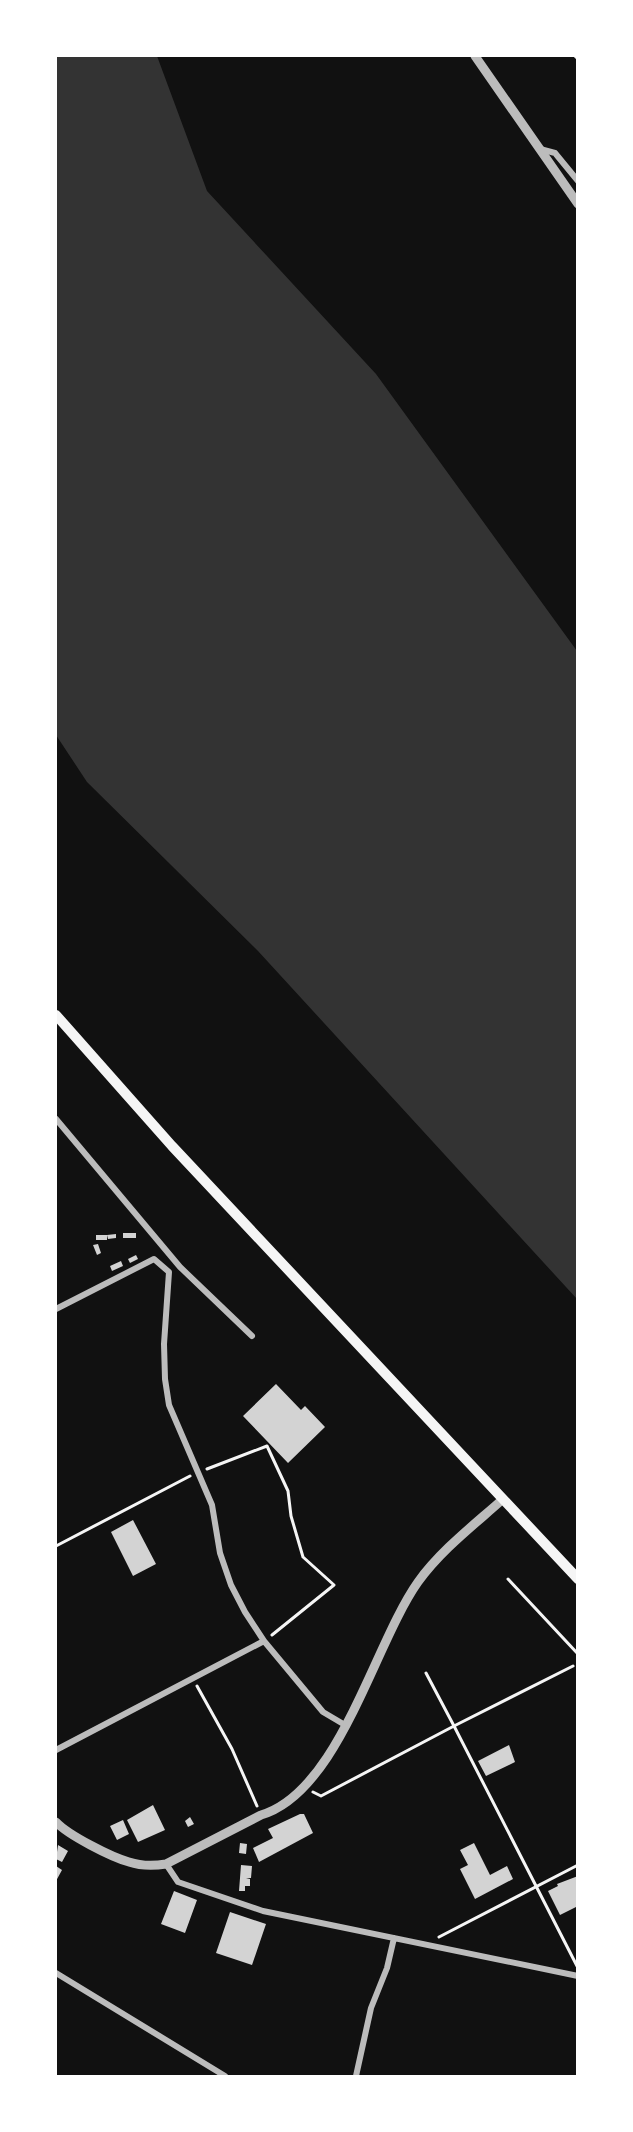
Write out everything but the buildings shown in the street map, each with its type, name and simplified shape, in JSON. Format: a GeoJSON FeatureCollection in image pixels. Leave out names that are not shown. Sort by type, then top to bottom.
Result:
{"type":"FeatureCollection","features":[{"type":"Feature","properties":{"kind":"main road"},"geometry":{"type":"LineString","coordinates":[[56,1015],[172,1146],[578,1579]]}},
{"type":"Feature","properties":{"kind":"street"},"geometry":{"type":"LineString","coordinates":[[475,56],[578,204]]}},
{"type":"Feature","properties":{"kind":"street"},"geometry":{"type":"LineString","coordinates":[[539,148],[555,153],[578,181]]}},
{"type":"Feature","properties":{"kind":"street"},"geometry":{"type":"LineString","coordinates":[[56,1119],[180,1267],[252,1336]]}},
{"type":"Feature","properties":{"kind":"street"},"geometry":{"type":"LineString","coordinates":[[56,1309],[154,1259],[169,1272],[164,1344],[165,1379],[170,1404],[212,1505],[220,1553],[231,1585],[264,1641],[323,1712],[345,1725]]}},
{"type":"Feature","properties":{"kind":"street"},"geometry":{"type":"LineString","coordinates":[[56,1825],[129,1862],[153,1866],[166,1864],[273,1811],[305,1785],[325,1761],[405,1602],[418,1582],[459,1538],[503,1499]]}},
{"type":"Feature","properties":{"kind":"street"},"geometry":{"type":"LineString","coordinates":[[56,1750],[264,1641]]}},
{"type":"Feature","properties":{"kind":"street"},"geometry":{"type":"LineString","coordinates":[[166,1864],[178,1882],[263,1911],[577,1976]]}},
{"type":"Feature","properties":{"kind":"street"},"geometry":{"type":"LineString","coordinates":[[356,2076],[371,2008],[387,1968],[394,1938]]}},
{"type":"Feature","properties":{"kind":"street"},"geometry":{"type":"LineString","coordinates":[[56,1973],[225,2076]]}},
{"type":"Feature","properties":{"kind":"path"},"geometry":{"type":"LineString","coordinates":[[575,56],[578,59]]}},
{"type":"Feature","properties":{"kind":"path"},"geometry":{"type":"LineString","coordinates":[[56,1546],[199,1472],[267,1446],[288,1491],[291,1516],[303,1557],[333,1585],[264,1641]]}},
{"type":"Feature","properties":{"kind":"path"},"geometry":{"type":"LineString","coordinates":[[508,1579],[578,1654]]}},
{"type":"Feature","properties":{"kind":"path"},"geometry":{"type":"LineString","coordinates":[[305,1785],[321,1796],[573,1666]]}},
{"type":"Feature","properties":{"kind":"path"},"geometry":{"type":"LineString","coordinates":[[426,1673],[578,1967],[577,1976]]}},
{"type":"Feature","properties":{"kind":"path"},"geometry":{"type":"LineString","coordinates":[[193,1679],[232,1749],[261,1815]]}},
{"type":"Feature","properties":{"kind":"path"},"geometry":{"type":"LineString","coordinates":[[434,1946],[439,1936],[578,1865]]}},
{"type":"Feature","properties":{"kind":"shaded area"},"geometry":{"type":"Polygon","coordinates":[[[56,56],[157,56],[207,191],[376,374],[577,651],[577,1299],[258,951],[87,782],[56,735],[56,56]]]}}]}
